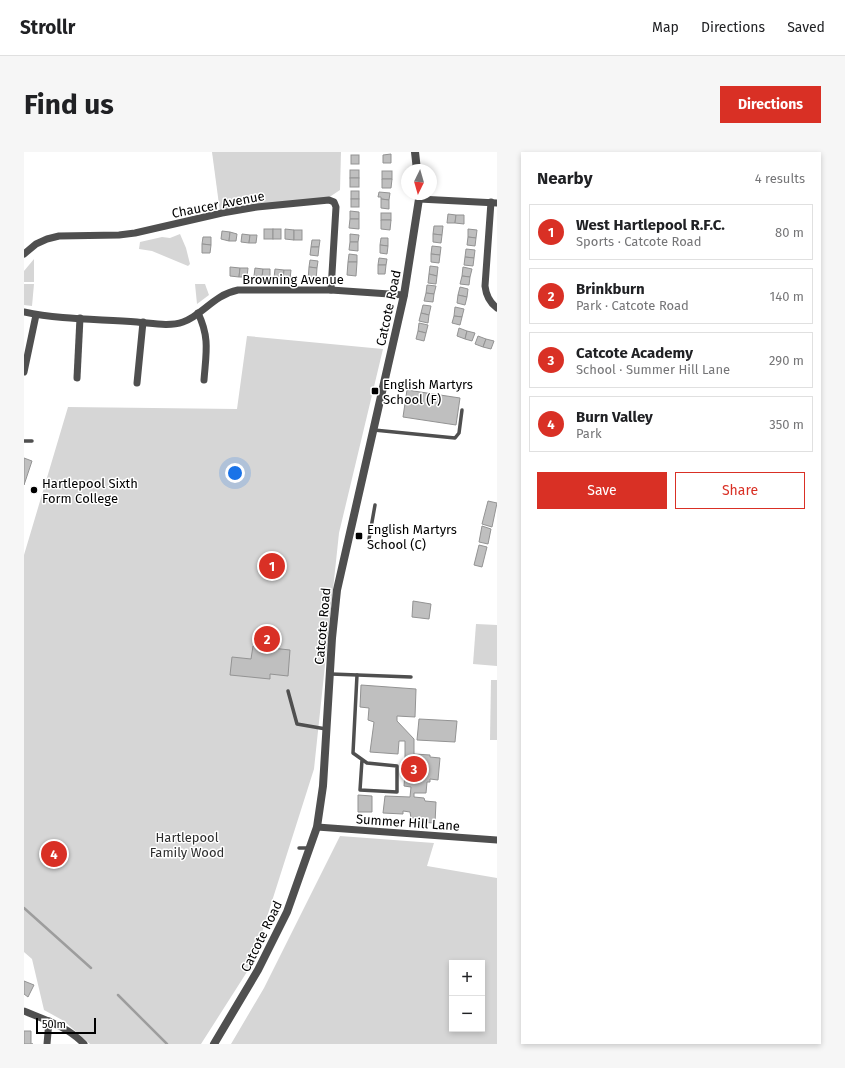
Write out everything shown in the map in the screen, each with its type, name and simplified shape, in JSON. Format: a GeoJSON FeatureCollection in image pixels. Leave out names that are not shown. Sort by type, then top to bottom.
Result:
{"type":"FeatureCollection","features":[{"type":"Feature","properties":{"kind":"street"},"geometry":{"type":"LineString","coordinates":[[415,152],[416,164]]}},
{"type":"Feature","properties":{"kind":"street"},"geometry":{"type":"LineString","coordinates":[[437,198],[494,202],[485,286],[486,294],[491,303],[497,308]]}},
{"type":"Feature","properties":{"kind":"street","name":"Chaucer Avenue"},"geometry":{"type":"LineString","coordinates":[[24,254],[36,244],[59,236],[119,235],[135,233],[229,212],[329,200],[334,202],[336,207],[331,290]]}},
{"type":"Feature","properties":{"kind":"street","name":"Catcote Road"},"geometry":{"type":"LineString","coordinates":[[214,1044],[258,970],[287,912],[316,827],[323,786],[333,615],[337,590],[404,295],[419,200]]}},
{"type":"Feature","properties":{"kind":"street","name":"Browning Avenue"},"geometry":{"type":"LineString","coordinates":[[24,312],[80,318],[176,324],[184,322],[217,299],[238,290],[331,290],[404,295]]}},
{"type":"Feature","properties":{"kind":"street"},"geometry":{"type":"LineString","coordinates":[[198,313],[204,326],[206,340],[204,380]]}},
{"type":"Feature","properties":{"kind":"street"},"geometry":{"type":"LineString","coordinates":[[24,372],[36,314]]}},
{"type":"Feature","properties":{"kind":"street"},"geometry":{"type":"LineString","coordinates":[[77,378],[80,318]]}},
{"type":"Feature","properties":{"kind":"street"},"geometry":{"type":"LineString","coordinates":[[138,383],[143,322]]}},
{"type":"Feature","properties":{"kind":"street","name":"Summer Hill Lane"},"geometry":{"type":"LineString","coordinates":[[316,827],[497,840]]}},
{"type":"Feature","properties":{"kind":"street"},"geometry":{"type":"LineString","coordinates":[[24,1011],[49,1021],[74,1034],[84,1044]]}},
{"type":"Feature","properties":{"kind":"street"},"geometry":{"type":"LineString","coordinates":[[47,1044],[49,1021]]}},
{"type":"Feature","properties":{"kind":"lane"},"geometry":{"type":"LineString","coordinates":[[373,430],[455,438],[459,432],[462,410]]}},
{"type":"Feature","properties":{"kind":"lane"},"geometry":{"type":"LineString","coordinates":[[24,441],[32,440]]}},
{"type":"Feature","properties":{"kind":"lane"},"geometry":{"type":"LineString","coordinates":[[369,539],[375,505]]}},
{"type":"Feature","properties":{"kind":"lane"},"geometry":{"type":"LineString","coordinates":[[330,674],[411,677]]}},
{"type":"Feature","properties":{"kind":"lane"},"geometry":{"type":"LineString","coordinates":[[357,675],[353,753],[367,763],[397,766],[397,792],[360,790],[362,760]]}},
{"type":"Feature","properties":{"kind":"lane"},"geometry":{"type":"LineString","coordinates":[[288,692],[297,724],[326,728]]}},
{"type":"Feature","properties":{"kind":"lane"},"geometry":{"type":"LineString","coordinates":[[299,848],[310,848]]}},
{"type":"Feature","properties":{"kind":"green space"},"geometry":{"type":"Polygon","coordinates":[[[212,152],[341,152],[340,190],[328,198],[220,212],[212,152]]]}},
{"type":"Feature","properties":{"kind":"green space"},"geometry":{"type":"Polygon","coordinates":[[[180,234],[186,248],[190,264],[188,266],[152,251],[139,249],[140,242],[162,237],[170,238],[180,234]]]}},
{"type":"Feature","properties":{"kind":"green space"},"geometry":{"type":"Polygon","coordinates":[[[34,259],[34,282],[24,282],[24,271],[34,259]]]}},
{"type":"Feature","properties":{"kind":"green space"},"geometry":{"type":"Polygon","coordinates":[[[24,284],[34,284],[32,306],[24,305],[24,284]]]}},
{"type":"Feature","properties":{"kind":"green space"},"geometry":{"type":"Polygon","coordinates":[[[195,284],[205,284],[209,295],[197,304],[195,284]]]}},
{"type":"Feature","properties":{"kind":"green space","name":"Hartlepool Family Wood"},"geometry":{"type":"Polygon","coordinates":[[[247,336],[383,349],[339,533],[314,769],[252,964],[201,1044],[90,1044],[64,1021],[44,1010],[32,959],[24,952],[24,555],[68,407],[237,409],[247,336]]]}},
{"type":"Feature","properties":{"kind":"green space"},"geometry":{"type":"Polygon","coordinates":[[[476,624],[497,625],[497,666],[473,664],[476,624]]]}},
{"type":"Feature","properties":{"kind":"green space"},"geometry":{"type":"Polygon","coordinates":[[[491,680],[497,680],[497,740],[490,740],[491,680]]]}},
{"type":"Feature","properties":{"kind":"green space"},"geometry":{"type":"Polygon","coordinates":[[[340,836],[434,843],[427,866],[497,878],[497,1044],[231,1044],[264,988],[340,836]]]}},
{"type":"Feature","properties":{"kind":"building"},"geometry":{"type":"Polygon","coordinates":[[[391,154],[391,163],[383,163],[383,155],[391,154]]]}},
{"type":"Feature","properties":{"kind":"building"},"geometry":{"type":"Polygon","coordinates":[[[351,155],[359,155],[359,164],[351,164],[351,155]]]}},
{"type":"Feature","properties":{"kind":"building"},"geometry":{"type":"Polygon","coordinates":[[[350,170],[359,170],[359,178],[350,178],[350,170]]]}},
{"type":"Feature","properties":{"kind":"building"},"geometry":{"type":"Polygon","coordinates":[[[382,171],[392,171],[392,179],[382,179],[382,171]]]}},
{"type":"Feature","properties":{"kind":"building"},"geometry":{"type":"Polygon","coordinates":[[[350,178],[359,178],[359,187],[350,187],[350,178]]]}},
{"type":"Feature","properties":{"kind":"building"},"geometry":{"type":"Polygon","coordinates":[[[382,179],[392,179],[391,188],[382,188],[382,179]]]}},
{"type":"Feature","properties":{"kind":"building"},"geometry":{"type":"Polygon","coordinates":[[[351,191],[359,191],[359,199],[351,199],[351,191]]]}},
{"type":"Feature","properties":{"kind":"building"},"geometry":{"type":"Polygon","coordinates":[[[379,192],[390,193],[389,200],[378,197],[379,192]]]}},
{"type":"Feature","properties":{"kind":"building"},"geometry":{"type":"Polygon","coordinates":[[[351,199],[359,199],[359,207],[351,207],[351,199]]]}},
{"type":"Feature","properties":{"kind":"building"},"geometry":{"type":"Polygon","coordinates":[[[381,199],[389,200],[389,209],[381,208],[381,199]]]}},
{"type":"Feature","properties":{"kind":"building"},"geometry":{"type":"Polygon","coordinates":[[[350,211],[359,212],[359,219],[350,219],[350,211]]]}},
{"type":"Feature","properties":{"kind":"building"},"geometry":{"type":"Polygon","coordinates":[[[381,213],[391,213],[391,220],[381,220],[381,213]]]}},
{"type":"Feature","properties":{"kind":"building"},"geometry":{"type":"Polygon","coordinates":[[[448,214],[456,215],[455,223],[447,223],[448,214]]]}},
{"type":"Feature","properties":{"kind":"building"},"geometry":{"type":"Polygon","coordinates":[[[456,215],[464,215],[464,224],[455,223],[456,215]]]}},
{"type":"Feature","properties":{"kind":"building"},"geometry":{"type":"Polygon","coordinates":[[[350,219],[359,219],[359,229],[349,228],[350,219]]]}},
{"type":"Feature","properties":{"kind":"building"},"geometry":{"type":"Polygon","coordinates":[[[381,220],[391,220],[390,230],[381,229],[381,220]]]}},
{"type":"Feature","properties":{"kind":"building"},"geometry":{"type":"Polygon","coordinates":[[[434,226],[443,226],[442,235],[433,234],[434,226]]]}},
{"type":"Feature","properties":{"kind":"building"},"geometry":{"type":"Polygon","coordinates":[[[264,229],[273,229],[273,239],[264,239],[264,229]]]}},
{"type":"Feature","properties":{"kind":"building"},"geometry":{"type":"Polygon","coordinates":[[[273,229],[281,229],[281,239],[273,239],[273,229]]]}},
{"type":"Feature","properties":{"kind":"building"},"geometry":{"type":"Polygon","coordinates":[[[285,229],[294,230],[294,240],[285,239],[285,229]]]}},
{"type":"Feature","properties":{"kind":"building"},"geometry":{"type":"Polygon","coordinates":[[[468,229],[477,230],[476,238],[468,237],[468,229]]]}},
{"type":"Feature","properties":{"kind":"building"},"geometry":{"type":"Polygon","coordinates":[[[294,230],[302,230],[302,240],[294,240],[294,230]]]}},
{"type":"Feature","properties":{"kind":"building"},"geometry":{"type":"Polygon","coordinates":[[[222,231],[230,232],[229,241],[221,239],[222,231]]]}},
{"type":"Feature","properties":{"kind":"building"},"geometry":{"type":"Polygon","coordinates":[[[230,232],[237,234],[236,241],[229,241],[230,232]]]}},
{"type":"Feature","properties":{"kind":"building"},"geometry":{"type":"Polygon","coordinates":[[[242,234],[250,235],[249,243],[241,242],[242,234]]]}},
{"type":"Feature","properties":{"kind":"building"},"geometry":{"type":"Polygon","coordinates":[[[350,234],[359,235],[358,242],[350,242],[350,234]]]}},
{"type":"Feature","properties":{"kind":"building"},"geometry":{"type":"Polygon","coordinates":[[[433,234],[442,235],[441,243],[433,242],[433,234]]]}},
{"type":"Feature","properties":{"kind":"building"},"geometry":{"type":"Polygon","coordinates":[[[250,235],[257,235],[256,243],[249,243],[250,235]]]}},
{"type":"Feature","properties":{"kind":"building"},"geometry":{"type":"Polygon","coordinates":[[[203,237],[211,237],[211,245],[202,244],[203,237]]]}},
{"type":"Feature","properties":{"kind":"building"},"geometry":{"type":"Polygon","coordinates":[[[468,237],[476,238],[475,246],[467,245],[468,237]]]}},
{"type":"Feature","properties":{"kind":"building"},"geometry":{"type":"Polygon","coordinates":[[[381,238],[388,238],[388,246],[380,245],[381,238]]]}},
{"type":"Feature","properties":{"kind":"building"},"geometry":{"type":"Polygon","coordinates":[[[312,240],[320,240],[319,247],[311,247],[312,240]]]}},
{"type":"Feature","properties":{"kind":"building"},"geometry":{"type":"Polygon","coordinates":[[[350,242],[358,242],[358,251],[349,250],[350,242]]]}},
{"type":"Feature","properties":{"kind":"building"},"geometry":{"type":"Polygon","coordinates":[[[202,244],[211,245],[210,253],[202,253],[202,244]]]}},
{"type":"Feature","properties":{"kind":"building"},"geometry":{"type":"Polygon","coordinates":[[[380,245],[388,246],[387,254],[380,253],[380,245]]]}},
{"type":"Feature","properties":{"kind":"building"},"geometry":{"type":"Polygon","coordinates":[[[432,246],[441,247],[440,255],[431,254],[432,246]]]}},
{"type":"Feature","properties":{"kind":"building"},"geometry":{"type":"Polygon","coordinates":[[[311,247],[319,247],[318,256],[310,255],[311,247]]]}},
{"type":"Feature","properties":{"kind":"building"},"geometry":{"type":"Polygon","coordinates":[[[466,249],[475,250],[474,258],[465,257],[466,249]]]}},
{"type":"Feature","properties":{"kind":"building"},"geometry":{"type":"Polygon","coordinates":[[[349,254],[357,255],[357,262],[348,262],[349,254]]]}},
{"type":"Feature","properties":{"kind":"building"},"geometry":{"type":"Polygon","coordinates":[[[431,254],[440,255],[439,263],[431,262],[431,254]]]}},
{"type":"Feature","properties":{"kind":"building"},"geometry":{"type":"Polygon","coordinates":[[[465,257],[474,258],[473,266],[464,265],[465,257]]]}},
{"type":"Feature","properties":{"kind":"building"},"geometry":{"type":"Polygon","coordinates":[[[379,258],[387,259],[386,265],[378,265],[379,258]]]}},
{"type":"Feature","properties":{"kind":"building"},"geometry":{"type":"Polygon","coordinates":[[[310,260],[318,261],[317,268],[309,267],[310,260]]]}},
{"type":"Feature","properties":{"kind":"building"},"geometry":{"type":"Polygon","coordinates":[[[348,262],[357,262],[356,276],[347,275],[348,262]]]}},
{"type":"Feature","properties":{"kind":"building"},"geometry":{"type":"Polygon","coordinates":[[[378,265],[386,265],[385,274],[378,274],[378,265]]]}},
{"type":"Feature","properties":{"kind":"building"},"geometry":{"type":"Polygon","coordinates":[[[430,266],[438,267],[437,276],[429,274],[430,266]]]}},
{"type":"Feature","properties":{"kind":"building"},"geometry":{"type":"Polygon","coordinates":[[[230,267],[240,268],[239,277],[230,276],[230,267]]]}},
{"type":"Feature","properties":{"kind":"building"},"geometry":{"type":"Polygon","coordinates":[[[309,267],[317,268],[316,281],[308,281],[309,267]]]}},
{"type":"Feature","properties":{"kind":"building"},"geometry":{"type":"Polygon","coordinates":[[[463,267],[472,269],[470,277],[462,276],[463,267]]]}},
{"type":"Feature","properties":{"kind":"building"},"geometry":{"type":"Polygon","coordinates":[[[240,268],[248,268],[247,277],[239,277],[240,268]]]}},
{"type":"Feature","properties":{"kind":"building"},"geometry":{"type":"Polygon","coordinates":[[[255,268],[263,269],[262,277],[254,276],[255,268]]]}},
{"type":"Feature","properties":{"kind":"building"},"geometry":{"type":"Polygon","coordinates":[[[263,269],[270,269],[270,277],[262,277],[263,269]]]}},
{"type":"Feature","properties":{"kind":"building"},"geometry":{"type":"Polygon","coordinates":[[[275,269],[284,270],[283,278],[274,278],[275,269]]]}},
{"type":"Feature","properties":{"kind":"building"},"geometry":{"type":"Polygon","coordinates":[[[284,270],[291,270],[290,279],[283,278],[284,270]]]}},
{"type":"Feature","properties":{"kind":"building"},"geometry":{"type":"Polygon","coordinates":[[[429,274],[437,276],[436,284],[428,283],[429,274]]]}},
{"type":"Feature","properties":{"kind":"building"},"geometry":{"type":"Polygon","coordinates":[[[462,276],[470,277],[469,285],[460,284],[462,276]]]}},
{"type":"Feature","properties":{"kind":"building"},"geometry":{"type":"Polygon","coordinates":[[[427,285],[436,286],[434,294],[426,293],[427,285]]]}},
{"type":"Feature","properties":{"kind":"building"},"geometry":{"type":"Polygon","coordinates":[[[460,287],[468,289],[467,297],[458,295],[460,287]]]}},
{"type":"Feature","properties":{"kind":"building"},"geometry":{"type":"Polygon","coordinates":[[[426,293],[434,294],[433,302],[424,301],[426,293]]]}},
{"type":"Feature","properties":{"kind":"building"},"geometry":{"type":"Polygon","coordinates":[[[458,295],[467,297],[465,305],[457,303],[458,295]]]}},
{"type":"Feature","properties":{"kind":"building"},"geometry":{"type":"Polygon","coordinates":[[[423,305],[431,306],[429,315],[421,313],[423,305]]]}},
{"type":"Feature","properties":{"kind":"building"},"geometry":{"type":"Polygon","coordinates":[[[455,307],[464,309],[462,317],[454,316],[455,307]]]}},
{"type":"Feature","properties":{"kind":"building"},"geometry":{"type":"Polygon","coordinates":[[[421,313],[429,315],[428,323],[419,321],[421,313]]]}},
{"type":"Feature","properties":{"kind":"building"},"geometry":{"type":"Polygon","coordinates":[[[454,316],[462,317],[460,325],[452,323],[454,316]]]}},
{"type":"Feature","properties":{"kind":"building"},"geometry":{"type":"Polygon","coordinates":[[[419,323],[428,325],[426,333],[418,331],[419,323]]]}},
{"type":"Feature","properties":{"kind":"building"},"geometry":{"type":"Polygon","coordinates":[[[459,328],[467,331],[465,339],[457,336],[459,328]]]}},
{"type":"Feature","properties":{"kind":"building"},"geometry":{"type":"Polygon","coordinates":[[[418,331],[426,333],[424,341],[416,339],[418,331]]]}},
{"type":"Feature","properties":{"kind":"building"},"geometry":{"type":"Polygon","coordinates":[[[467,331],[475,333],[472,341],[465,339],[467,331]]]}},
{"type":"Feature","properties":{"kind":"building"},"geometry":{"type":"Polygon","coordinates":[[[478,336],[486,339],[483,347],[475,344],[478,336]]]}},
{"type":"Feature","properties":{"kind":"building"},"geometry":{"type":"Polygon","coordinates":[[[486,339],[494,341],[491,349],[483,347],[486,339]]]}},
{"type":"Feature","properties":{"kind":"building"},"geometry":{"type":"Polygon","coordinates":[[[407,390],[460,398],[456,425],[403,417],[407,390]]]}},
{"type":"Feature","properties":{"kind":"building"},"geometry":{"type":"Polygon","coordinates":[[[24,458],[32,461],[24,485],[24,458]]]}},
{"type":"Feature","properties":{"kind":"building"},"geometry":{"type":"Polygon","coordinates":[[[488,501],[497,503],[492,527],[482,524],[488,501]]]}},
{"type":"Feature","properties":{"kind":"building"},"geometry":{"type":"Polygon","coordinates":[[[482,526],[491,529],[488,544],[479,542],[482,526]]]}},
{"type":"Feature","properties":{"kind":"building"},"geometry":{"type":"Polygon","coordinates":[[[479,545],[487,547],[482,567],[474,565],[479,545]]]}},
{"type":"Feature","properties":{"kind":"building"},"geometry":{"type":"Polygon","coordinates":[[[413,601],[431,604],[429,619],[412,617],[413,601]]]}},
{"type":"Feature","properties":{"kind":"building"},"geometry":{"type":"Polygon","coordinates":[[[253,646],[290,650],[288,676],[270,674],[270,679],[230,675],[232,657],[251,659],[253,646]]]}},
{"type":"Feature","properties":{"kind":"building"},"geometry":{"type":"Polygon","coordinates":[[[361,685],[416,689],[415,717],[397,716],[397,721],[414,739],[414,754],[430,755],[430,757],[440,758],[438,780],[430,779],[430,782],[427,782],[426,793],[414,793],[414,797],[424,798],[425,801],[436,802],[435,823],[416,822],[416,818],[411,818],[410,812],[403,811],[403,814],[383,813],[385,796],[410,797],[411,787],[404,786],[405,741],[399,741],[398,754],[370,752],[374,722],[368,720],[369,708],[360,707],[361,685]]]}},
{"type":"Feature","properties":{"kind":"building"},"geometry":{"type":"Polygon","coordinates":[[[419,719],[457,721],[455,742],[417,740],[419,719]]]}},
{"type":"Feature","properties":{"kind":"building"},"geometry":{"type":"Polygon","coordinates":[[[358,795],[372,796],[372,812],[358,812],[358,795]]]}},
{"type":"Feature","properties":{"kind":"building"},"geometry":{"type":"Polygon","coordinates":[[[24,981],[34,985],[28,997],[24,994],[24,981]]]}},
{"type":"Feature","properties":{"kind":"building"},"geometry":{"type":"Polygon","coordinates":[[[24,1031],[31,1031],[31,1044],[24,1044],[24,1031]]]}},
{"type":"Feature","properties":{"kind":"waterway"},"geometry":{"type":"LineString","coordinates":[[24,908],[91,968]]}},
{"type":"Feature","properties":{"kind":"waterway"},"geometry":{"type":"LineString","coordinates":[[118,995],[167,1044]]}},
{"type":"Feature","properties":{"kind":"place","name":"English Martyrs School (F)"},"geometry":{"type":"Point","coordinates":[375,391]}},
{"type":"Feature","properties":{"kind":"place","name":"Hartlepool Sixth Form College"},"geometry":{"type":"Point","coordinates":[34,490]}},
{"type":"Feature","properties":{"kind":"place","name":"English Martyrs School (C)"},"geometry":{"type":"Point","coordinates":[359,536]}},
{"type":"Feature","properties":{"kind":"place","name":"West Hartlepool R.F.C."},"geometry":{"type":"Point","coordinates":[272,566]}},
{"type":"Feature","properties":{"kind":"place","name":"Brinkburn"},"geometry":{"type":"Point","coordinates":[267,639]}},
{"type":"Feature","properties":{"kind":"place","name":"Catcote Academy"},"geometry":{"type":"Point","coordinates":[414,769]}},
{"type":"Feature","properties":{"kind":"place","name":"Burn Valley"},"geometry":{"type":"Point","coordinates":[54,854]}}]}
